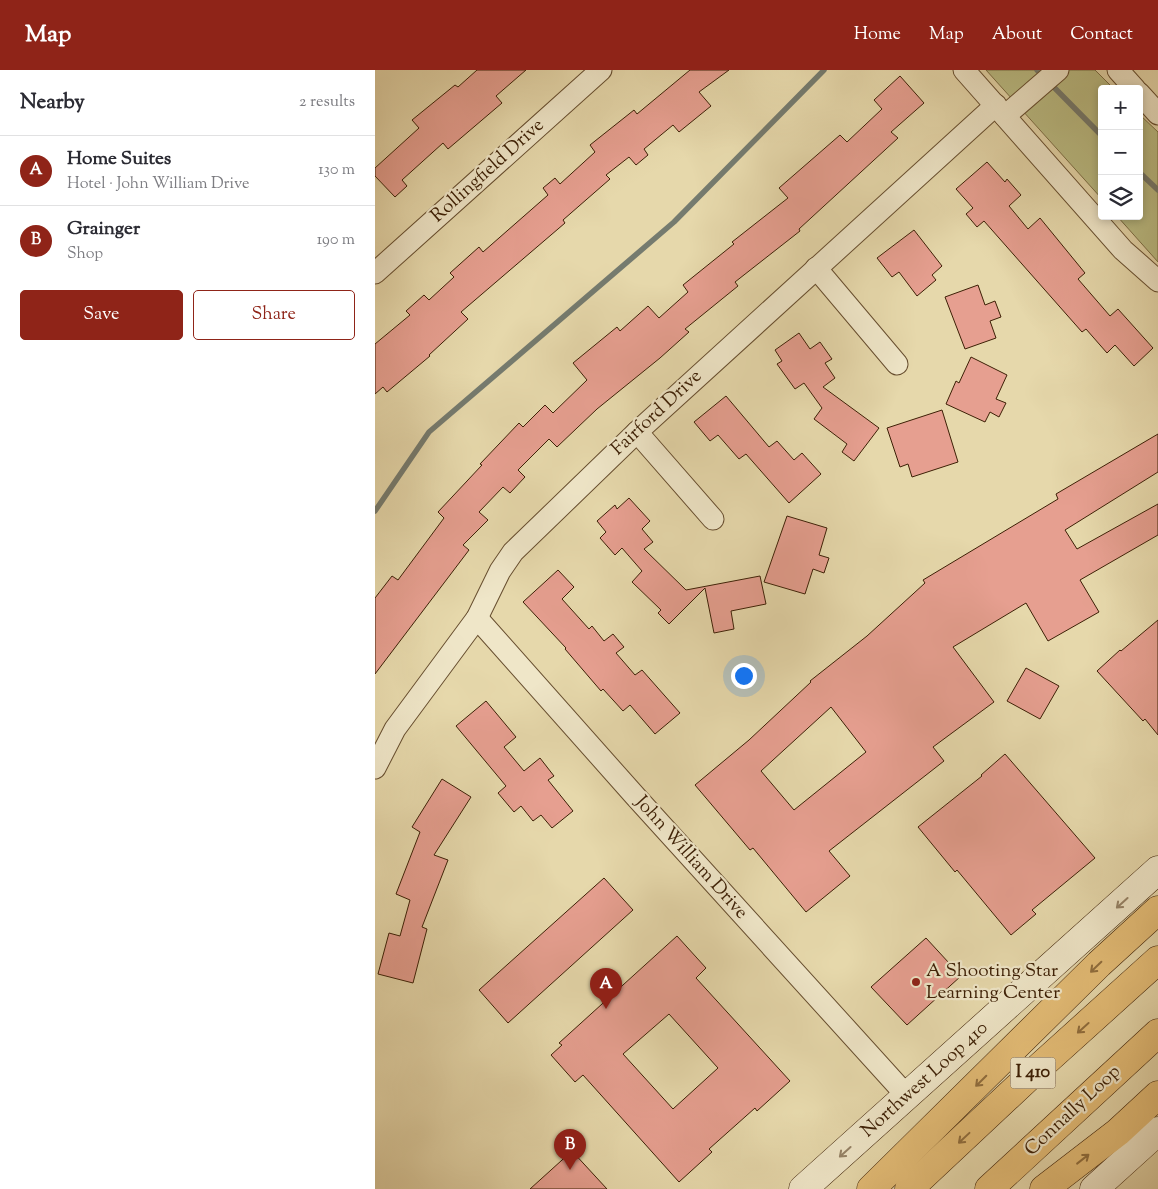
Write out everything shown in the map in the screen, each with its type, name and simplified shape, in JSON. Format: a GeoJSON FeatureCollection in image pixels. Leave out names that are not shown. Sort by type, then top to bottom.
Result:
{"type":"FeatureCollection","features":[{"type":"Feature","properties":{"kind":"highway"},"geometry":{"type":"LineString","coordinates":[[871,1189],[1099,964],[1158,910]]}},
{"type":"Feature","properties":{"kind":"highway","name":"I 410"},"geometry":{"type":"LineString","coordinates":[[909,1189],[1035,1071],[1158,960]]}},
{"type":"Feature","properties":{"kind":"highway","name":"Connally Loop"},"geometry":{"type":"LineString","coordinates":[[989,1189],[1158,1033]]}},
{"type":"Feature","properties":{"kind":"highway"},"geometry":{"type":"LineString","coordinates":[[1044,1189],[1118,1132],[1158,1096]]}},
{"type":"Feature","properties":{"kind":"main road","name":"Northwest Loop 410"},"geometry":{"type":"LineString","coordinates":[[803,1189],[1158,870]]}},
{"type":"Feature","properties":{"kind":"main road"},"geometry":{"type":"LineString","coordinates":[[1094,1189],[1158,1131]]}},
{"type":"Feature","properties":{"kind":"street","name":"Rollingfield Drive"},"geometry":{"type":"LineString","coordinates":[[375,273],[601,70]]}},
{"type":"Feature","properties":{"kind":"street"},"geometry":{"type":"LineString","coordinates":[[964,70],[1123,250],[1158,281]]}},
{"type":"Feature","properties":{"kind":"street","name":"Fairford Drive"},"geometry":{"type":"LineString","coordinates":[[375,768],[395,730],[477,618],[500,571],[513,552],[637,432],[816,268],[1000,111],[1027,98],[1058,70]]}},
{"type":"Feature","properties":{"kind":"street"},"geometry":{"type":"LineString","coordinates":[[1118,70],[1131,85]]}},
{"type":"Feature","properties":{"kind":"street"},"geometry":{"type":"LineString","coordinates":[[1143,97],[1158,114]]}},
{"type":"Feature","properties":{"kind":"street"},"geometry":{"type":"LineString","coordinates":[[816,268],[897,364]]}},
{"type":"Feature","properties":{"kind":"street"},"geometry":{"type":"LineString","coordinates":[[637,432],[713,519]]}},
{"type":"Feature","properties":{"kind":"street","name":"John William Drive"},"geometry":{"type":"LineString","coordinates":[[477,618],[630,791],[907,1096]]}},
{"type":"Feature","properties":{"kind":"green space"},"geometry":{"type":"Polygon","coordinates":[[[986,70],[1095,70],[1110,85],[1098,85],[1098,195],[986,70]]]}},
{"type":"Feature","properties":{"kind":"green space"},"geometry":{"type":"Polygon","coordinates":[[[1143,118],[1158,132],[1158,262],[1121,220],[1143,220],[1143,118]]]}},
{"type":"Feature","properties":{"kind":"building"},"geometry":{"type":"Polygon","coordinates":[[[477,70],[526,70],[496,96],[502,103],[448,149],[443,143],[402,180],[407,186],[395,197],[375,176],[375,168],[419,128],[412,120],[455,85],[458,87],[477,70]]]}},
{"type":"Feature","properties":{"kind":"building"},"geometry":{"type":"Polygon","coordinates":[[[690,70],[729,70],[699,92],[711,106],[679,132],[673,125],[644,149],[648,155],[636,165],[629,157],[606,175],[610,179],[563,220],[565,223],[461,312],[468,319],[430,356],[387,392],[383,387],[375,394],[375,344],[410,315],[406,311],[424,295],[429,300],[454,277],[450,273],[479,247],[483,252],[548,195],[543,188],[555,178],[560,184],[595,152],[590,145],[634,110],[637,114],[690,70]]]}},
{"type":"Feature","properties":{"kind":"building"},"geometry":{"type":"Polygon","coordinates":[[[900,76],[924,103],[891,132],[898,138],[799,229],[800,231],[735,282],[738,286],[685,329],[689,332],[660,358],[597,409],[557,447],[549,439],[518,470],[525,477],[510,493],[503,487],[479,512],[488,520],[463,545],[469,550],[375,674],[375,598],[392,576],[398,580],[444,518],[438,512],[482,465],[480,464],[519,423],[523,427],[545,405],[553,413],[587,380],[573,363],[617,327],[620,331],[648,306],[659,318],[688,292],[683,285],[734,244],[732,242],[788,198],[779,188],[840,135],[847,142],[882,109],[874,100],[900,76]]]}},
{"type":"Feature","properties":{"kind":"building"},"geometry":{"type":"Polygon","coordinates":[[[987,162],[1005,182],[1007,179],[1021,195],[1009,206],[1028,229],[1040,218],[1085,273],[1078,279],[1110,316],[1118,309],[1153,348],[1134,366],[1115,345],[1107,353],[1086,329],[1082,332],[984,221],[977,227],[966,214],[973,208],[956,189],[987,162]]]}},
{"type":"Feature","properties":{"kind":"building"},"geometry":{"type":"Polygon","coordinates":[[[914,230],[942,266],[932,275],[936,280],[917,296],[899,272],[892,277],[877,258],[914,230]]]}},
{"type":"Feature","properties":{"kind":"building"},"geometry":{"type":"Polygon","coordinates":[[[978,285],[985,305],[995,301],[1001,317],[990,321],[996,338],[965,349],[945,297],[978,285]]]}},
{"type":"Feature","properties":{"kind":"building"},"geometry":{"type":"Polygon","coordinates":[[[799,333],[810,349],[820,342],[832,359],[825,363],[835,378],[823,387],[879,428],[854,461],[842,452],[847,444],[814,419],[822,408],[804,383],[795,389],[777,364],[782,361],[775,350],[799,333]]]}},
{"type":"Feature","properties":{"kind":"building"},"geometry":{"type":"Polygon","coordinates":[[[971,357],[1007,375],[996,399],[1006,403],[999,417],[990,412],[985,422],[946,404],[956,381],[959,383],[971,357]]]}},
{"type":"Feature","properties":{"kind":"building"},"geometry":{"type":"Polygon","coordinates":[[[726,396],[769,447],[777,441],[794,460],[802,453],[821,474],[789,503],[746,454],[739,459],[718,435],[710,441],[694,422],[726,396]]]}},
{"type":"Feature","properties":{"kind":"building"},"geometry":{"type":"Polygon","coordinates":[[[942,410],[958,462],[912,477],[908,464],[900,467],[887,428],[942,410]]]}},
{"type":"Feature","properties":{"kind":"building"},"geometry":{"type":"Polygon","coordinates":[[[1158,434],[1158,472],[1065,530],[1077,549],[1158,504],[1158,535],[1080,580],[1099,612],[1048,641],[1026,603],[953,647],[994,702],[933,747],[944,761],[829,851],[850,876],[806,912],[753,848],[750,850],[695,785],[749,740],[810,681],[867,636],[925,583],[923,580],[1058,499],[1056,494],[1158,434]],[[831,707],[761,771],[794,810],[866,752],[831,707]]]}},
{"type":"Feature","properties":{"kind":"building"},"geometry":{"type":"Polygon","coordinates":[[[629,498],[650,521],[642,529],[653,542],[644,549],[686,590],[760,576],[766,604],[731,611],[734,629],[714,633],[705,588],[669,624],[658,613],[661,610],[632,582],[642,571],[622,548],[615,555],[600,538],[606,532],[597,521],[615,505],[617,509],[629,498]]]}},
{"type":"Feature","properties":{"kind":"building"},"geometry":{"type":"Polygon","coordinates":[[[787,516],[827,528],[819,555],[829,558],[824,573],[813,569],[805,594],[764,582],[787,516]]]}},
{"type":"Feature","properties":{"kind":"building"},"geometry":{"type":"Polygon","coordinates":[[[558,570],[574,587],[562,599],[589,629],[592,626],[604,641],[613,634],[624,647],[616,653],[635,675],[642,670],[680,713],[655,734],[630,705],[623,711],[603,689],[601,691],[566,648],[523,602],[558,570]]]}},
{"type":"Feature","properties":{"kind":"building"},"geometry":{"type":"Polygon","coordinates":[[[1158,620],[1158,735],[1145,719],[1143,721],[1097,671],[1158,620]]]}},
{"type":"Feature","properties":{"kind":"building"},"geometry":{"type":"Polygon","coordinates":[[[1026,668],[1059,686],[1040,719],[1007,701],[1026,668]]]}},
{"type":"Feature","properties":{"kind":"building"},"geometry":{"type":"Polygon","coordinates":[[[486,701],[516,737],[504,747],[524,771],[540,758],[554,776],[548,780],[573,811],[552,828],[541,815],[533,821],[521,806],[514,812],[498,793],[506,786],[456,726],[486,701]]]}},
{"type":"Feature","properties":{"kind":"building"},"geometry":{"type":"Polygon","coordinates":[[[1005,754],[1095,858],[1032,910],[1036,914],[1011,935],[918,827],[982,776],[1005,754]]]}},
{"type":"Feature","properties":{"kind":"building"},"geometry":{"type":"Polygon","coordinates":[[[442,779],[471,797],[434,855],[448,860],[422,927],[427,929],[413,983],[378,974],[389,933],[400,936],[410,900],[396,894],[420,832],[412,827],[442,779]]]}},
{"type":"Feature","properties":{"kind":"building"},"geometry":{"type":"Polygon","coordinates":[[[604,878],[633,910],[508,1023],[479,990],[604,878]]]}},
{"type":"Feature","properties":{"kind":"building"},"geometry":{"type":"Polygon","coordinates":[[[677,936],[706,968],[696,978],[790,1081],[757,1111],[755,1108],[709,1149],[712,1152],[679,1182],[583,1075],[575,1082],[551,1055],[562,1045],[559,1043],[677,936]],[[669,1014],[623,1054],[673,1109],[718,1068],[669,1014]]]}},
{"type":"Feature","properties":{"kind":"building","name":"A Shooting Star Learning Center"},"geometry":{"type":"Polygon","coordinates":[[[926,938],[961,976],[907,1025],[871,987],[926,938]]]}},
{"type":"Feature","properties":{"kind":"building"},"geometry":{"type":"Polygon","coordinates":[[[572,1151],[607,1189],[530,1189],[572,1151]]]}},
{"type":"Feature","properties":{"kind":"waterway"},"geometry":{"type":"LineString","coordinates":[[375,511],[429,432],[674,222],[824,70]]}},
{"type":"Feature","properties":{"kind":"waterway"},"geometry":{"type":"LineString","coordinates":[[1037,70],[1098,132]]}},
{"type":"Feature","properties":{"kind":"waterway"},"geometry":{"type":"LineString","coordinates":[[1142,175],[1158,190]]}},
{"type":"Feature","properties":{"kind":"place","name":"A Shooting Star Learning Center"},"geometry":{"type":"Point","coordinates":[916,982]}},
{"type":"Feature","properties":{"kind":"place","name":"Home Suites"},"geometry":{"type":"Point","coordinates":[606,1009]}},
{"type":"Feature","properties":{"kind":"place","name":"Grainger"},"geometry":{"type":"Point","coordinates":[570,1170]}}]}
